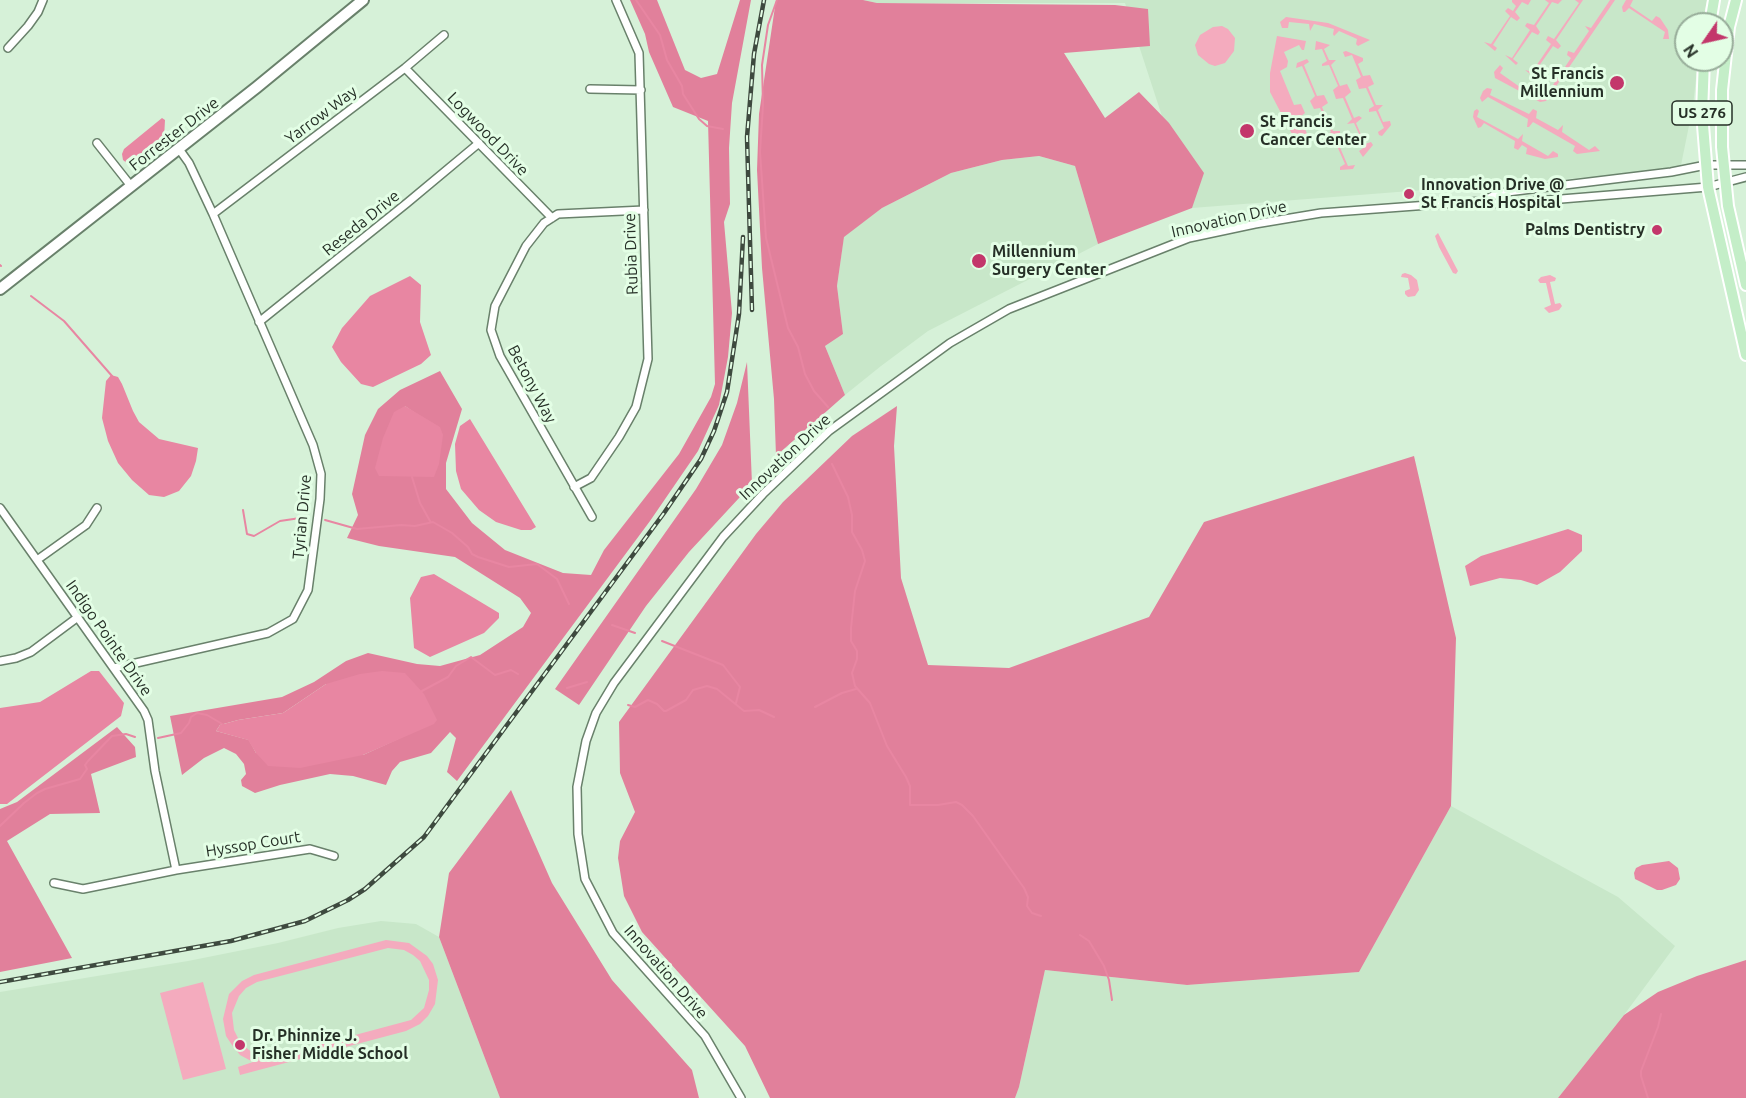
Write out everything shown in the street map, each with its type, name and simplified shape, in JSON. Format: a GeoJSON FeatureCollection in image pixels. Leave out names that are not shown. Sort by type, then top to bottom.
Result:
{"type":"FeatureCollection","features":[{"type":"Feature","properties":{"kind":"main road","name":"US 276"},"geometry":{"type":"LineString","coordinates":[[1736,0],[1729,27],[1722,90],[1724,166],[1728,206],[1746,285]]}},
{"type":"Feature","properties":{"kind":"main road","name":"US 276"},"geometry":{"type":"LineString","coordinates":[[1704,72],[1702,113],[1708,187],[1746,355]]}},
{"type":"Feature","properties":{"kind":"street"},"geometry":{"type":"LineString","coordinates":[[8,48],[28,26],[43,0]]}},
{"type":"Feature","properties":{"kind":"street","name":"Forrester Drive"},"geometry":{"type":"LineString","coordinates":[[0,289],[179,149],[363,0]]}},
{"type":"Feature","properties":{"kind":"street","name":"Rubia Drive"},"geometry":{"type":"LineString","coordinates":[[574,487],[591,478],[620,437],[636,407],[648,359],[639,53],[616,0]]}},
{"type":"Feature","properties":{"kind":"street","name":"Yarrow Way"},"geometry":{"type":"LineString","coordinates":[[213,214],[405,68],[444,35]]}},
{"type":"Feature","properties":{"kind":"street","name":"Logwood Drive"},"geometry":{"type":"LineString","coordinates":[[405,68],[552,218]]}},
{"type":"Feature","properties":{"kind":"street"},"geometry":{"type":"LineString","coordinates":[[590,89],[641,90]]}},
{"type":"Feature","properties":{"kind":"street"},"geometry":{"type":"LineString","coordinates":[[97,143],[131,186]]}},
{"type":"Feature","properties":{"kind":"street","name":"Reseda Drive"},"geometry":{"type":"LineString","coordinates":[[259,322],[478,143]]}},
{"type":"Feature","properties":{"kind":"street","name":"Tyrian Drive"},"geometry":{"type":"LineString","coordinates":[[114,668],[268,633],[293,618],[308,590],[320,499],[321,474],[313,445],[213,214],[189,163],[179,149]]}},
{"type":"Feature","properties":{"kind":"street","name":"Innovation Drive"},"geometry":{"type":"LineString","coordinates":[[1483,201],[1498,193],[1671,172],[1706,165],[1746,165]]}},
{"type":"Feature","properties":{"kind":"street","name":"Innovation Drive"},"geometry":{"type":"LineString","coordinates":[[741,1098],[705,1036],[613,933],[585,879],[578,834],[577,788],[586,741],[606,694],[723,537],[763,494],[829,431],[950,343],[1009,309],[1189,238],[1321,213],[1483,201],[1500,204],[1708,187],[1746,177]]}},
{"type":"Feature","properties":{"kind":"street"},"geometry":{"type":"LineString","coordinates":[[552,218],[558,214],[644,210]]}},
{"type":"Feature","properties":{"kind":"street","name":"Betony Way"},"geometry":{"type":"LineString","coordinates":[[552,218],[544,223],[526,246],[495,306],[491,330],[500,356],[592,517]]}},
{"type":"Feature","properties":{"kind":"street","name":"Indigo Pointe Drive"},"geometry":{"type":"LineString","coordinates":[[0,508],[144,711],[148,720],[155,771],[176,870]]}},
{"type":"Feature","properties":{"kind":"street"},"geometry":{"type":"LineString","coordinates":[[37,560],[86,525],[97,508]]}},
{"type":"Feature","properties":{"kind":"street"},"geometry":{"type":"LineString","coordinates":[[0,661],[31,652],[78,617]]}},
{"type":"Feature","properties":{"kind":"street","name":"Hyssop Court"},"geometry":{"type":"LineString","coordinates":[[54,882],[83,890],[176,870],[310,849],[334,856]]}},
{"type":"Feature","properties":{"kind":"shaded area"},"geometry":{"type":"Polygon","coordinates":[[[630,0],[657,0],[685,70],[701,78],[717,74],[740,0],[751,0],[732,103],[729,148],[730,204],[724,222],[732,313],[728,357],[719,405],[698,451],[650,521],[457,781],[447,772],[456,738],[450,732],[431,753],[400,762],[392,771],[386,785],[353,776],[330,774],[255,793],[242,786],[241,780],[246,774],[244,764],[236,754],[224,748],[204,758],[182,775],[170,716],[282,697],[314,682],[346,661],[368,653],[417,664],[440,666],[480,655],[523,627],[531,613],[520,598],[455,557],[379,546],[347,538],[358,515],[352,494],[365,435],[378,409],[400,390],[440,371],[462,409],[446,463],[446,489],[472,523],[505,550],[563,573],[591,575],[604,550],[679,454],[711,397],[715,384],[708,121],[673,107],[649,52],[645,34],[630,0]],[[405,406],[434,476],[422,418],[405,406]],[[326,684],[283,713],[238,720],[220,725],[216,731],[249,740],[256,753],[363,755],[398,739],[326,684]]]}},
{"type":"Feature","properties":{"kind":"shaded area"},"geometry":{"type":"Polygon","coordinates":[[[776,0],[1115,5],[1148,9],[1150,46],[1064,53],[1105,118],[1139,92],[1169,123],[1204,173],[1192,208],[1098,244],[1075,166],[1039,156],[1002,160],[951,173],[882,208],[844,237],[837,286],[843,334],[825,346],[845,395],[776,456],[757,170],[759,114],[776,0]]]}},
{"type":"Feature","properties":{"kind":"shaded area"},"geometry":{"type":"Polygon","coordinates":[[[863,0],[1707,0],[1704,12],[1674,12],[1674,72],[1697,72],[1693,106],[1680,170],[1192,208],[1125,3],[877,3],[863,0]]]}},
{"type":"Feature","properties":{"kind":"shaded area"},"geometry":{"type":"Polygon","coordinates":[[[1512,0],[1531,0],[1528,5],[1522,2],[1515,12],[1520,18],[1517,21],[1511,17],[1493,45],[1497,48],[1495,51],[1484,42],[1491,44],[1510,16],[1505,11],[1508,8],[1513,11],[1516,6],[1512,0]]]}},
{"type":"Feature","properties":{"kind":"shaded area"},"geometry":{"type":"Polygon","coordinates":[[[1545,0],[1562,0],[1558,4],[1552,2],[1536,26],[1540,32],[1538,35],[1532,32],[1513,59],[1518,63],[1516,65],[1505,55],[1512,58],[1530,30],[1525,26],[1527,23],[1534,25],[1549,3],[1545,0]]]}},
{"type":"Feature","properties":{"kind":"shaded area"},"geometry":{"type":"Polygon","coordinates":[[[1575,0],[1583,0],[1556,40],[1561,46],[1558,49],[1553,46],[1534,73],[1537,79],[1525,70],[1532,72],[1551,44],[1546,40],[1548,36],[1554,39],[1579,3],[1575,0]]]}},
{"type":"Feature","properties":{"kind":"shaded area"},"geometry":{"type":"Polygon","coordinates":[[[1610,0],[1615,0],[1546,101],[1540,102],[1495,78],[1494,72],[1500,65],[1503,68],[1500,73],[1527,92],[1532,87],[1538,88],[1545,85],[1551,88],[1571,58],[1567,55],[1568,51],[1574,53],[1589,31],[1585,26],[1591,28],[1610,0]]]}},
{"type":"Feature","properties":{"kind":"shaded area"},"geometry":{"type":"Polygon","coordinates":[[[1626,0],[1633,0],[1630,6],[1652,21],[1656,16],[1660,18],[1668,30],[1669,39],[1663,39],[1665,32],[1629,8],[1623,12],[1622,7],[1626,0]]]}},
{"type":"Feature","properties":{"kind":"shaded area"},"geometry":{"type":"Polygon","coordinates":[[[1286,17],[1328,23],[1370,40],[1358,46],[1357,39],[1339,31],[1334,36],[1334,29],[1314,24],[1310,31],[1309,24],[1289,22],[1288,28],[1282,28],[1280,22],[1286,17]]]}},
{"type":"Feature","properties":{"kind":"shaded area"},"geometry":{"type":"Polygon","coordinates":[[[1222,26],[1228,29],[1235,38],[1234,51],[1225,63],[1215,66],[1198,55],[1195,45],[1200,35],[1213,27],[1222,26]]]}},
{"type":"Feature","properties":{"kind":"shaded area"},"geometry":{"type":"Polygon","coordinates":[[[1277,36],[1306,41],[1304,50],[1299,45],[1284,52],[1288,61],[1287,67],[1280,71],[1294,105],[1301,104],[1305,113],[1300,117],[1308,136],[1315,136],[1307,141],[1300,141],[1293,136],[1270,92],[1270,73],[1277,36]]]}},
{"type":"Feature","properties":{"kind":"shaded area"},"geometry":{"type":"Polygon","coordinates":[[[1316,41],[1330,45],[1324,49],[1329,60],[1336,60],[1331,65],[1340,86],[1347,84],[1351,92],[1345,97],[1354,118],[1359,116],[1362,118],[1356,123],[1365,144],[1371,142],[1373,145],[1363,157],[1359,151],[1365,147],[1354,123],[1347,124],[1352,119],[1343,98],[1336,99],[1333,90],[1338,86],[1329,65],[1322,66],[1327,61],[1322,49],[1315,50],[1316,41]]]}},
{"type":"Feature","properties":{"kind":"shaded area"},"geometry":{"type":"Polygon","coordinates":[[[1346,51],[1363,58],[1363,61],[1358,64],[1363,76],[1370,75],[1374,84],[1368,87],[1376,105],[1383,105],[1378,110],[1383,122],[1390,121],[1391,125],[1382,136],[1378,132],[1384,128],[1376,111],[1369,112],[1369,109],[1374,106],[1366,88],[1359,89],[1356,80],[1361,77],[1352,55],[1345,57],[1343,52],[1346,51]]]}},
{"type":"Feature","properties":{"kind":"shaded area"},"geometry":{"type":"Polygon","coordinates":[[[1307,59],[1309,62],[1304,65],[1317,96],[1324,95],[1328,103],[1322,107],[1333,131],[1340,131],[1335,136],[1348,166],[1355,165],[1353,169],[1340,170],[1340,167],[1345,164],[1333,137],[1326,137],[1331,132],[1320,108],[1314,109],[1310,101],[1315,96],[1302,66],[1296,68],[1297,63],[1307,59]]]}},
{"type":"Feature","properties":{"kind":"shaded area"},"geometry":{"type":"Polygon","coordinates":[[[1487,88],[1492,89],[1490,95],[1529,114],[1533,109],[1537,111],[1536,118],[1558,130],[1563,125],[1562,132],[1589,150],[1595,146],[1600,151],[1577,154],[1573,151],[1575,146],[1533,122],[1527,127],[1528,119],[1488,97],[1482,102],[1480,98],[1487,88]]]}},
{"type":"Feature","properties":{"kind":"shaded area"},"geometry":{"type":"Polygon","coordinates":[[[1477,109],[1479,111],[1477,117],[1518,139],[1523,134],[1522,141],[1548,156],[1553,151],[1558,154],[1558,157],[1545,159],[1526,154],[1527,148],[1522,145],[1518,150],[1514,148],[1515,141],[1484,123],[1478,128],[1473,117],[1477,109]]]}},
{"type":"Feature","properties":{"kind":"shaded area"},"geometry":{"type":"Polygon","coordinates":[[[162,118],[165,120],[164,139],[157,150],[128,164],[123,160],[124,149],[162,118]]]}},
{"type":"Feature","properties":{"kind":"shaded area"},"geometry":{"type":"Polygon","coordinates":[[[1039,156],[1075,166],[1098,244],[928,331],[845,395],[825,346],[843,334],[837,286],[844,236],[882,208],[951,173],[1002,160],[1039,156]]]}},
{"type":"Feature","properties":{"kind":"shaded area"},"geometry":{"type":"Polygon","coordinates":[[[1438,233],[1458,271],[1456,274],[1453,273],[1439,247],[1435,236],[1438,233]]]}},
{"type":"Feature","properties":{"kind":"shaded area"},"geometry":{"type":"Polygon","coordinates":[[[1405,273],[1417,280],[1419,290],[1415,296],[1408,297],[1405,294],[1405,291],[1410,289],[1408,278],[1401,277],[1405,273]]]}},
{"type":"Feature","properties":{"kind":"shaded area"},"geometry":{"type":"Polygon","coordinates":[[[1550,275],[1556,278],[1555,281],[1550,282],[1555,304],[1560,303],[1562,306],[1559,310],[1549,313],[1544,308],[1551,305],[1546,283],[1540,283],[1538,280],[1550,275]]]}},
{"type":"Feature","properties":{"kind":"shaded area"},"geometry":{"type":"Polygon","coordinates":[[[410,276],[421,285],[420,322],[431,355],[421,364],[373,387],[361,384],[341,362],[332,347],[342,328],[370,296],[410,276]]]}},
{"type":"Feature","properties":{"kind":"shaded area"},"geometry":{"type":"Polygon","coordinates":[[[747,362],[752,484],[689,552],[646,606],[579,705],[555,689],[696,489],[722,445],[737,403],[747,362]]]}},
{"type":"Feature","properties":{"kind":"shaded area"},"geometry":{"type":"Polygon","coordinates":[[[111,375],[118,377],[139,422],[159,439],[198,448],[191,476],[179,491],[164,497],[149,495],[118,463],[108,441],[102,418],[106,381],[111,375]]]}},
{"type":"Feature","properties":{"kind":"shaded area"},"geometry":{"type":"Polygon","coordinates":[[[405,406],[440,427],[443,435],[439,464],[434,477],[379,476],[375,468],[383,438],[394,412],[405,406]]]}},
{"type":"Feature","properties":{"kind":"shaded area"},"geometry":{"type":"Polygon","coordinates":[[[897,406],[894,446],[901,578],[928,665],[1009,668],[1149,617],[1204,522],[1414,456],[1456,638],[1451,806],[1359,972],[1187,985],[1045,970],[1015,1098],[770,1098],[745,1046],[642,932],[624,896],[618,858],[620,841],[635,812],[620,773],[619,722],[756,534],[783,502],[852,436],[897,406]]]}},
{"type":"Feature","properties":{"kind":"shaded area"},"geometry":{"type":"Polygon","coordinates":[[[470,419],[536,527],[531,530],[521,530],[496,522],[479,510],[461,489],[456,471],[455,444],[460,426],[470,419]]]}},
{"type":"Feature","properties":{"kind":"shaded area"},"geometry":{"type":"Polygon","coordinates":[[[1568,529],[1582,535],[1582,551],[1560,572],[1537,585],[1521,580],[1500,578],[1470,586],[1465,566],[1481,556],[1568,529]]]}},
{"type":"Feature","properties":{"kind":"shaded area"},"geometry":{"type":"Polygon","coordinates":[[[434,574],[499,613],[499,618],[484,633],[430,657],[414,648],[410,598],[421,577],[434,574]]]}},
{"type":"Feature","properties":{"kind":"shaded area"},"geometry":{"type":"Polygon","coordinates":[[[91,671],[99,671],[124,703],[121,716],[7,804],[0,804],[0,708],[40,702],[91,671]]]}},
{"type":"Feature","properties":{"kind":"shaded area"},"geometry":{"type":"Polygon","coordinates":[[[382,671],[405,673],[424,694],[437,720],[434,724],[363,755],[300,768],[268,766],[248,740],[216,731],[220,725],[238,720],[283,713],[326,684],[360,674],[382,671]]]}},
{"type":"Feature","properties":{"kind":"shaded area"},"geometry":{"type":"Polygon","coordinates":[[[117,727],[135,747],[136,757],[91,774],[100,813],[50,814],[7,841],[72,958],[0,972],[0,809],[17,802],[117,727]]]}},
{"type":"Feature","properties":{"kind":"shaded area"},"geometry":{"type":"Polygon","coordinates":[[[511,790],[552,883],[612,980],[692,1070],[699,1098],[500,1098],[439,937],[449,873],[511,790]]]}},
{"type":"Feature","properties":{"kind":"shaded area"},"geometry":{"type":"Polygon","coordinates":[[[1451,806],[1618,897],[1675,946],[1558,1098],[1015,1098],[1045,970],[1187,985],[1359,972],[1451,806]]]}},
{"type":"Feature","properties":{"kind":"shaded area"},"geometry":{"type":"Polygon","coordinates":[[[1669,861],[1678,868],[1680,879],[1676,885],[1657,890],[1635,879],[1636,868],[1669,861]]]}},
{"type":"Feature","properties":{"kind":"shaded area","name":"Dr. Phinnize J. Fisher Middle School"},"geometry":{"type":"Polygon","coordinates":[[[381,921],[416,924],[439,937],[500,1098],[0,1098],[0,992],[188,961],[338,928],[381,921]]]}},
{"type":"Feature","properties":{"kind":"shaded area"},"geometry":{"type":"Polygon","coordinates":[[[386,940],[409,943],[427,956],[433,964],[438,980],[435,1004],[428,1016],[420,1024],[406,1031],[240,1075],[238,1067],[253,1062],[240,1055],[232,1045],[226,1036],[223,1019],[229,994],[242,981],[254,975],[386,940]],[[388,948],[257,982],[246,988],[239,996],[232,1013],[234,1030],[240,1042],[259,1056],[273,1057],[411,1020],[424,1008],[429,980],[420,961],[404,950],[388,948]]]}},
{"type":"Feature","properties":{"kind":"shaded area"},"geometry":{"type":"Polygon","coordinates":[[[1746,960],[1746,1098],[1558,1098],[1624,1015],[1658,992],[1746,960]]]}},
{"type":"Feature","properties":{"kind":"shaded area"},"geometry":{"type":"Polygon","coordinates":[[[203,982],[226,1069],[183,1080],[160,993],[203,982]]]}},
{"type":"Feature","properties":{"kind":"waterway"},"geometry":{"type":"LineString","coordinates":[[636,0],[660,35],[667,60],[682,86],[683,94],[699,119],[707,126],[723,129]]}},
{"type":"Feature","properties":{"kind":"waterway"},"geometry":{"type":"LineString","coordinates":[[777,0],[768,25],[762,65],[763,105],[760,152],[766,238],[788,328],[798,347],[805,374],[814,391],[828,407]]}},
{"type":"Feature","properties":{"kind":"waterway"},"geometry":{"type":"LineString","coordinates":[[31,296],[64,321],[112,376]]}},
{"type":"Feature","properties":{"kind":"waterway"},"geometry":{"type":"LineString","coordinates":[[832,464],[848,497],[852,515],[852,532],[865,561],[855,591],[851,641],[857,651],[857,659],[852,673],[855,686],[870,703],[887,746],[910,786],[910,805],[938,805],[956,802],[962,805],[973,816],[1024,888],[1028,897],[1027,906],[1032,913],[1041,916]]}},
{"type":"Feature","properties":{"kind":"waterway"},"geometry":{"type":"LineString","coordinates":[[412,477],[420,503],[430,521]]}},
{"type":"Feature","properties":{"kind":"waterway"},"geometry":{"type":"LineString","coordinates":[[243,510],[247,534],[254,536],[280,521],[307,517]]}},
{"type":"Feature","properties":{"kind":"waterway"},"geometry":{"type":"LineString","coordinates":[[325,520],[357,529],[415,526],[433,522],[452,533],[468,547],[472,554],[478,557],[509,567],[537,564],[557,579],[569,604]]}},
{"type":"Feature","properties":{"kind":"waterway"},"geometry":{"type":"LineString","coordinates":[[612,625],[635,633]]}},
{"type":"Feature","properties":{"kind":"waterway"},"geometry":{"type":"LineString","coordinates":[[662,641],[723,665],[740,687],[736,703]]}},
{"type":"Feature","properties":{"kind":"waterway"},"geometry":{"type":"LineString","coordinates":[[420,692],[448,677],[456,666],[471,657],[495,675],[511,670],[518,674]]}},
{"type":"Feature","properties":{"kind":"waterway"},"geometry":{"type":"LineString","coordinates":[[567,688],[587,682]]}},
{"type":"Feature","properties":{"kind":"waterway"},"geometry":{"type":"LineString","coordinates":[[628,705],[635,707],[648,700],[666,711],[686,700],[693,690],[707,686],[717,689],[744,711],[759,710],[774,717]]}},
{"type":"Feature","properties":{"kind":"waterway"},"geometry":{"type":"LineString","coordinates":[[815,707],[842,693],[856,689]]}},
{"type":"Feature","properties":{"kind":"waterway"},"geometry":{"type":"LineString","coordinates":[[158,738],[181,733],[191,717],[197,713],[207,715],[224,725]]}},
{"type":"Feature","properties":{"kind":"waterway"},"geometry":{"type":"LineString","coordinates":[[0,826],[37,793],[80,779],[87,769],[85,765],[112,736],[126,734],[135,737]]}},
{"type":"Feature","properties":{"kind":"waterway"},"geometry":{"type":"LineString","coordinates":[[1080,935],[1089,941],[1104,966],[1112,1000]]}},
{"type":"Feature","properties":{"kind":"waterway"},"geometry":{"type":"LineString","coordinates":[[1648,1098],[1641,1071],[1661,1014]]}},
{"type":"Feature","properties":{"kind":"railway"},"geometry":{"type":"LineString","coordinates":[[752,310],[747,137],[754,54],[764,0]]}},
{"type":"Feature","properties":{"kind":"railway"},"geometry":{"type":"LineString","coordinates":[[0,982],[231,941],[305,921],[365,889],[424,837],[664,513],[701,459],[714,431],[727,392],[739,314],[743,237]]}},
{"type":"Feature","properties":{"kind":"place","name":"St Francis Millennium"},"geometry":{"type":"Point","coordinates":[1617,83]}},
{"type":"Feature","properties":{"kind":"place","name":"St Francis Cancer Center"},"geometry":{"type":"Point","coordinates":[1247,131]}},
{"type":"Feature","properties":{"kind":"place","name":"Innovation Drive @ St Francis Hospital"},"geometry":{"type":"Point","coordinates":[1409,194]}},
{"type":"Feature","properties":{"kind":"place","name":"Palms Dentistry"},"geometry":{"type":"Point","coordinates":[1657,230]}},
{"type":"Feature","properties":{"kind":"place","name":"Millennium Surgery Center"},"geometry":{"type":"Point","coordinates":[979,261]}},
{"type":"Feature","properties":{"kind":"place","name":"Dr. Phinnize J. Fisher Middle School"},"geometry":{"type":"Point","coordinates":[240,1045]}}]}
